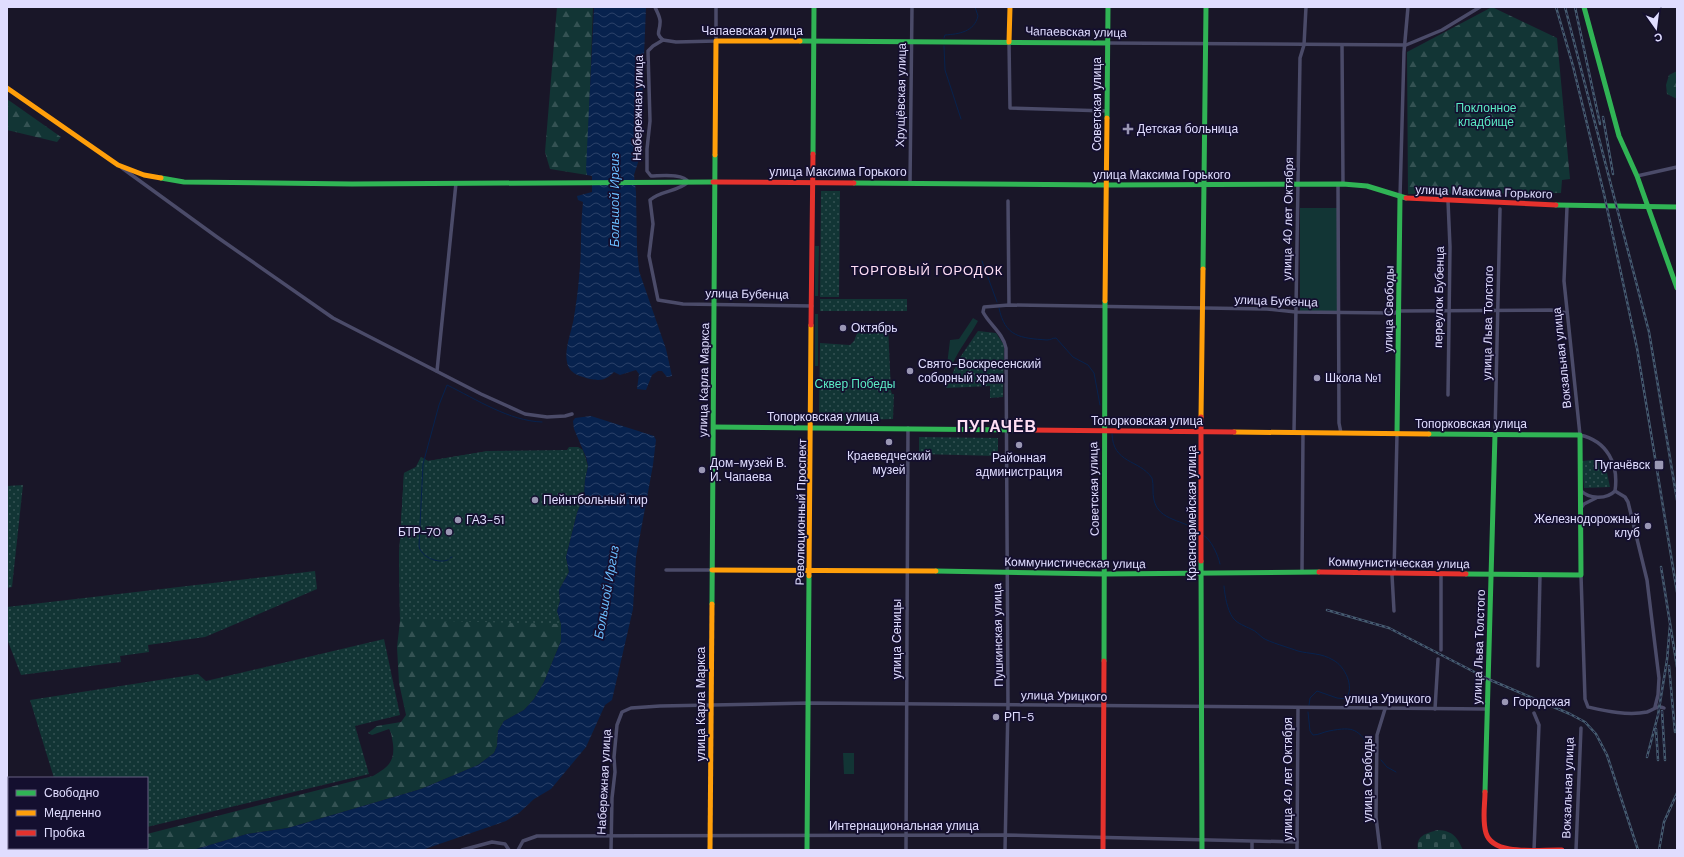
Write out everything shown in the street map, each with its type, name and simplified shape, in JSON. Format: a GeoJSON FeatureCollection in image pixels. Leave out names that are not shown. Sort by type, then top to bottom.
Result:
{"type":"FeatureCollection","features":[{"type":"Feature","properties":{"kind":"street"},"geometry":{"type":"LineString","coordinates":[[655,7],[660,23],[657,32],[658,36],[663,40]]}},
{"type":"Feature","properties":{"kind":"street","name":"улица Карла Маркса"},"geometry":{"type":"LineString","coordinates":[[710,850],[716,7]]}},
{"type":"Feature","properties":{"kind":"street","name":"Революционный Проспект"},"geometry":{"type":"LineString","coordinates":[[807,850],[812,428],[814,7]]}},
{"type":"Feature","properties":{"kind":"street","name":"Хрущёвская улица"},"geometry":{"type":"LineString","coordinates":[[910,183],[912,7]]}},
{"type":"Feature","properties":{"kind":"street"},"geometry":{"type":"LineString","coordinates":[[1010,7],[1010,108],[1107,111]]}},
{"type":"Feature","properties":{"kind":"street","name":"Советская улица"},"geometry":{"type":"LineString","coordinates":[[1103,850],[1105,574],[1104,432],[1108,7]]}},
{"type":"Feature","properties":{"kind":"street","name":"Красноармейская улица"},"geometry":{"type":"LineString","coordinates":[[1202,850],[1202,431],[1206,7]]}},
{"type":"Feature","properties":{"kind":"street","name":"улица 40 лет Октября"},"geometry":{"type":"LineString","coordinates":[[1294,432],[1300,58],[1304,45],[1306,7]]}},
{"type":"Feature","properties":{"kind":"street","name":"улица Свободы"},"geometry":{"type":"LineString","coordinates":[[1394,611],[1392,576],[1394,573],[1397,434],[1400,197],[1408,7]]}},
{"type":"Feature","properties":{"kind":"street","name":"Чапаевская улица"},"geometry":{"type":"LineString","coordinates":[[663,40],[676,42],[813,41],[1406,45],[1442,30],[1480,7]]}},
{"type":"Feature","properties":{"kind":"street"},"geometry":{"type":"LineString","coordinates":[[1584,7],[1616,127],[1637,176],[1677,288]]}},
{"type":"Feature","properties":{"kind":"street","name":"Набережная улица"},"geometry":{"type":"LineString","coordinates":[[663,40],[652,46],[648,51],[650,121],[646,149],[647,171],[651,176],[685,178],[688,182]]}},
{"type":"Feature","properties":{"kind":"street"},"geometry":{"type":"LineString","coordinates":[[1341,433],[1339,423],[1342,45]]}},
{"type":"Feature","properties":{"kind":"street","name":"улица Максима Горького"},"geometry":{"type":"LineString","coordinates":[[7,88],[118,165],[144,175],[184,182],[352,184],[688,182],[1106,185],[1341,184],[1367,186],[1400,197],[1448,201],[1677,207]]}},
{"type":"Feature","properties":{"kind":"street"},"geometry":{"type":"LineString","coordinates":[[118,165],[217,238],[333,318],[524,414],[547,417],[572,414]]}},
{"type":"Feature","properties":{"kind":"street"},"geometry":{"type":"LineString","coordinates":[[1637,176],[1677,167]]}},
{"type":"Feature","properties":{"kind":"street","name":"улица Бубенца"},"geometry":{"type":"LineString","coordinates":[[688,182],[684,187],[664,191],[650,200],[649,204],[653,224],[649,256],[658,300],[683,304],[812,306]]}},
{"type":"Feature","properties":{"kind":"street"},"geometry":{"type":"LineString","coordinates":[[437,371],[456,183]]}},
{"type":"Feature","properties":{"kind":"street"},"geometry":{"type":"LineString","coordinates":[[1008,201],[1009,305]]}},
{"type":"Feature","properties":{"kind":"street","name":"переулок Бубенца"},"geometry":{"type":"LineString","coordinates":[[1448,201],[1450,247],[1448,395]]}},
{"type":"Feature","properties":{"kind":"street","name":"Вокзальная улица"},"geometry":{"type":"LineString","coordinates":[[1567,206],[1564,281],[1580,435],[1581,575],[1585,699],[1588,707],[1622,713],[1644,712],[1655,708]]}},
{"type":"Feature","properties":{"kind":"street","name":"улица Льва Толстого"},"geometry":{"type":"LineString","coordinates":[[1500,209],[1492,575],[1484,820],[1488,838],[1491,843],[1501,848],[1562,850]]}},
{"type":"Feature","properties":{"kind":"street","name":"улица Бубенца"},"geometry":{"type":"LineString","coordinates":[[984,307],[1009,305],[1105,308],[1267,309],[1296,312],[1340,313],[1550,310],[1567,313]]}},
{"type":"Feature","properties":{"kind":"street","name":"Пушкинская улица"},"geometry":{"type":"LineString","coordinates":[[984,307],[982,312],[1004,340],[1006,348],[1008,705],[1005,850]]}},
{"type":"Feature","properties":{"kind":"street","name":"Топорковская улица"},"geometry":{"type":"LineString","coordinates":[[714,427],[908,428],[1104,432],[1202,431],[1580,435]]}},
{"type":"Feature","properties":{"kind":"street","name":"улица Сеницы"},"geometry":{"type":"LineString","coordinates":[[906,850],[908,428]]}},
{"type":"Feature","properties":{"kind":"street"},"geometry":{"type":"LineString","coordinates":[[1302,572],[1303,432]]}},
{"type":"Feature","properties":{"kind":"street"},"geometry":{"type":"LineString","coordinates":[[1580,435],[1591,438],[1606,450],[1612,458],[1615,476],[1614,491]]}},
{"type":"Feature","properties":{"kind":"street"},"geometry":{"type":"LineString","coordinates":[[1580,490],[1588,496],[1597,497],[1606,496],[1614,491]]}},
{"type":"Feature","properties":{"kind":"street"},"geometry":{"type":"LineString","coordinates":[[1614,491],[1625,497],[1628,502],[1647,580],[1659,678],[1658,695],[1655,708],[1664,708]]}},
{"type":"Feature","properties":{"kind":"street"},"geometry":{"type":"LineString","coordinates":[[1581,510],[1589,501],[1597,497]]}},
{"type":"Feature","properties":{"kind":"street","name":"Коммунистическая улица"},"geometry":{"type":"LineString","coordinates":[[666,570],[908,570],[1105,574],[1302,572],[1540,575]]}},
{"type":"Feature","properties":{"kind":"street"},"geometry":{"type":"LineString","coordinates":[[1441,574],[1441,650]]}},
{"type":"Feature","properties":{"kind":"street"},"geometry":{"type":"LineString","coordinates":[[1538,666],[1540,575],[1581,575]]}},
{"type":"Feature","properties":{"kind":"street"},"geometry":{"type":"LineString","coordinates":[[1435,709],[1438,659]]}},
{"type":"Feature","properties":{"kind":"street","name":"улица Урицкого"},"geometry":{"type":"LineString","coordinates":[[619,715],[624,710],[639,707],[809,703],[1104,707],[1487,709]]}},
{"type":"Feature","properties":{"kind":"street","name":"улица 40 лет Октября"},"geometry":{"type":"LineString","coordinates":[[1297,850],[1298,708]]}},
{"type":"Feature","properties":{"kind":"street","name":"улица Свободы"},"geometry":{"type":"LineString","coordinates":[[1380,850],[1376,817],[1377,735],[1385,709]]}},
{"type":"Feature","properties":{"kind":"street"},"geometry":{"type":"LineString","coordinates":[[1534,713],[1539,725],[1534,850]]}},
{"type":"Feature","properties":{"kind":"street","name":"Набережная улица"},"geometry":{"type":"LineString","coordinates":[[612,850],[612,798],[615,772],[614,757],[619,715]]}},
{"type":"Feature","properties":{"kind":"street","name":"Вокзальная улица"},"geometry":{"type":"LineString","coordinates":[[1576,850],[1581,728]]}},
{"type":"Feature","properties":{"kind":"street","name":"Интернациональная улица"},"geometry":{"type":"LineString","coordinates":[[518,850],[522,841],[537,836],[710,835],[807,837],[1005,835],[1202,841],[1234,840],[1252,842],[1297,842]]}},
{"type":"Feature","properties":{"kind":"street"},"geometry":{"type":"LineString","coordinates":[[462,850],[492,842],[505,844],[509,850]]}},
{"type":"Feature","properties":{"kind":"street"},"geometry":{"type":"LineString","coordinates":[[1252,842],[1252,850]]}},
{"type":"Feature","properties":{"kind":"green space"},"geometry":{"type":"Polygon","coordinates":[[[557,7],[593,7],[587,175],[550,169],[545,152],[557,7]]]}},
{"type":"Feature","properties":{"kind":"green space","name":"Поклонное кладбище"},"geometry":{"type":"Polygon","coordinates":[[[1492,7],[1557,38],[1570,179],[1562,180],[1561,193],[1408,194],[1407,52],[1492,7]]]}},
{"type":"Feature","properties":{"kind":"green space"},"geometry":{"type":"Polygon","coordinates":[[[1677,71],[1677,99],[1667,94],[1666,85],[1669,75],[1677,71]]]}},
{"type":"Feature","properties":{"kind":"green space"},"geometry":{"type":"Polygon","coordinates":[[[7,99],[61,137],[57,142],[7,130],[7,99]]]}},
{"type":"Feature","properties":{"kind":"green space"},"geometry":{"type":"Polygon","coordinates":[[[821,191],[840,191],[839,297],[820,297],[821,191]]]}},
{"type":"Feature","properties":{"kind":"green space"},"geometry":{"type":"Polygon","coordinates":[[[1300,208],[1337,208],[1339,312],[1300,311],[1300,208]]]}},
{"type":"Feature","properties":{"kind":"green space"},"geometry":{"type":"Polygon","coordinates":[[[815,246],[819,246],[818,296],[815,296],[815,246]]]}},
{"type":"Feature","properties":{"kind":"green space"},"geometry":{"type":"Polygon","coordinates":[[[820,299],[907,299],[907,311],[820,311],[820,299]]]}},
{"type":"Feature","properties":{"kind":"green space"},"geometry":{"type":"Polygon","coordinates":[[[815,314],[818,314],[818,366],[815,366],[815,314]]]}},
{"type":"Feature","properties":{"kind":"green space"},"geometry":{"type":"Polygon","coordinates":[[[973,318],[978,321],[952,365],[947,365],[950,340],[959,339],[973,318]]]}},
{"type":"Feature","properties":{"kind":"green space","name":"Сквер Победы"},"geometry":{"type":"Polygon","coordinates":[[[883,326],[888,326],[891,391],[892,394],[894,394],[893,419],[828,421],[819,412],[820,343],[850,345],[854,341],[858,331],[876,331],[883,326]]]}},
{"type":"Feature","properties":{"kind":"green space"},"geometry":{"type":"Polygon","coordinates":[[[978,331],[996,333],[1004,345],[1003,397],[990,398],[990,386],[946,388],[959,359],[978,331]]]}},
{"type":"Feature","properties":{"kind":"green space"},"geometry":{"type":"Polygon","coordinates":[[[919,437],[998,438],[998,456],[919,454],[919,437]]]}},
{"type":"Feature","properties":{"kind":"green space"},"geometry":{"type":"Polygon","coordinates":[[[569,447],[578,447],[583,450],[588,466],[584,496],[577,513],[566,557],[569,572],[559,590],[560,601],[557,611],[561,624],[400,620],[399,556],[404,473],[416,467],[421,457],[428,461],[488,451],[567,450],[569,447]]]}},
{"type":"Feature","properties":{"kind":"green space"},"geometry":{"type":"Polygon","coordinates":[[[488,451],[561,624],[561,641],[544,682],[534,699],[524,710],[504,721],[498,731],[497,746],[494,753],[478,765],[421,789],[288,828],[247,834],[193,850],[71,850],[148,849],[148,834],[373,776],[386,767],[392,760],[393,755],[392,736],[389,729],[372,735],[368,733],[377,726],[401,722],[406,715],[399,683],[397,647],[400,621],[399,556],[404,473],[416,467],[421,457],[428,461],[488,451]]]}},
{"type":"Feature","properties":{"kind":"green space"},"geometry":{"type":"Polygon","coordinates":[[[1604,459],[1610,487],[1584,488],[1582,461],[1604,459]]]}},
{"type":"Feature","properties":{"kind":"green space"},"geometry":{"type":"Polygon","coordinates":[[[23,485],[12,587],[7,588],[7,486],[23,485]]]}},
{"type":"Feature","properties":{"kind":"green space"},"geometry":{"type":"Polygon","coordinates":[[[315,571],[317,589],[205,637],[148,645],[149,652],[120,656],[121,662],[21,675],[7,639],[7,607],[315,571]]]}},
{"type":"Feature","properties":{"kind":"green space"},"geometry":{"type":"Polygon","coordinates":[[[384,639],[400,715],[355,726],[369,774],[148,827],[148,777],[54,777],[30,700],[198,674],[206,681],[384,639]]]}},
{"type":"Feature","properties":{"kind":"green space"},"geometry":{"type":"Polygon","coordinates":[[[843,753],[854,753],[854,774],[844,774],[843,753]]]}},
{"type":"Feature","properties":{"kind":"green space"},"geometry":{"type":"Polygon","coordinates":[[[1438,830],[1451,833],[1459,842],[1463,850],[1418,850],[1418,841],[1422,836],[1429,832],[1438,830]]]}},
{"type":"Feature","properties":{"kind":"water","name":"Большой Иргиз"},"geometry":{"type":"Polygon","coordinates":[[[594,7],[646,7],[640,156],[634,175],[636,192],[637,249],[639,271],[666,349],[672,376],[667,377],[662,371],[658,371],[652,375],[646,390],[637,389],[639,374],[636,370],[620,375],[614,372],[606,378],[594,380],[582,377],[573,372],[568,366],[566,357],[578,293],[580,269],[583,202],[578,200],[577,196],[592,192],[592,176],[587,175],[586,169],[594,7]]]}},
{"type":"Feature","properties":{"kind":"water","name":"Большой Иргиз"},"geometry":{"type":"Polygon","coordinates":[[[591,416],[654,436],[656,440],[653,465],[636,557],[633,609],[612,700],[605,705],[586,747],[551,789],[534,799],[519,813],[506,821],[422,850],[193,850],[247,834],[288,828],[421,789],[478,765],[494,753],[497,746],[498,731],[504,721],[524,710],[534,699],[544,682],[561,641],[561,624],[557,611],[560,601],[559,590],[569,572],[566,557],[577,513],[584,496],[588,466],[586,457],[574,429],[573,421],[575,418],[591,416]]]}},
{"type":"Feature","properties":{"kind":"waterway"},"geometry":{"type":"LineString","coordinates":[[944,38],[945,35],[961,33],[973,26],[978,16],[975,7]]}},
{"type":"Feature","properties":{"kind":"waterway"},"geometry":{"type":"LineString","coordinates":[[944,46],[945,70],[961,119]]}},
{"type":"Feature","properties":{"kind":"waterway"},"geometry":{"type":"LineString","coordinates":[[982,261],[997,302]]}},
{"type":"Feature","properties":{"kind":"waterway"},"geometry":{"type":"LineString","coordinates":[[999,308],[1005,325],[1015,334],[1022,337],[1037,339],[1048,340],[1056,338],[1073,357],[1088,365],[1094,373],[1100,405]]}},
{"type":"Feature","properties":{"kind":"waterway"},"geometry":{"type":"LineString","coordinates":[[448,560],[440,561],[430,559],[420,550],[419,546],[423,464],[439,405],[447,385],[505,414],[530,421],[542,422]]}},
{"type":"Feature","properties":{"kind":"waterway"},"geometry":{"type":"LineString","coordinates":[[1109,417],[1112,427]]}},
{"type":"Feature","properties":{"kind":"waterway"},"geometry":{"type":"LineString","coordinates":[[1112,434],[1113,444],[1117,451],[1122,456],[1147,472],[1152,478],[1154,500],[1161,512],[1198,532]]}},
{"type":"Feature","properties":{"kind":"waterway"},"geometry":{"type":"LineString","coordinates":[[1203,535],[1209,540],[1214,548],[1220,564]]}},
{"type":"Feature","properties":{"kind":"waterway"},"geometry":{"type":"LineString","coordinates":[[1224,586],[1229,611],[1237,622],[1254,631],[1266,640],[1298,651],[1329,658],[1337,663],[1345,672],[1349,683],[1349,694],[1346,699],[1337,698],[1317,691],[1310,698],[1309,705]]}},
{"type":"Feature","properties":{"kind":"waterway"},"geometry":{"type":"LineString","coordinates":[[1308,712],[1310,731],[1313,735],[1327,731],[1350,729],[1359,733],[1373,750]]}},
{"type":"Feature","properties":{"kind":"waterway"},"geometry":{"type":"LineString","coordinates":[[1381,760],[1387,767],[1396,772]]}},
{"type":"Feature","properties":{"kind":"railway"},"geometry":{"type":"LineString","coordinates":[[1556,7],[1573,66],[1604,194],[1637,348],[1677,592]]}},
{"type":"Feature","properties":{"kind":"railway"},"geometry":{"type":"LineString","coordinates":[[1565,7],[1649,332],[1677,500]]}},
{"type":"Feature","properties":{"kind":"railway"},"geometry":{"type":"LineString","coordinates":[[1575,7],[1600,124]]}},
{"type":"Feature","properties":{"kind":"railway"},"geometry":{"type":"LineString","coordinates":[[1603,117],[1613,174]]}},
{"type":"Feature","properties":{"kind":"railway"},"geometry":{"type":"LineString","coordinates":[[1661,567],[1677,667]]}},
{"type":"Feature","properties":{"kind":"railway"},"geometry":{"type":"LineString","coordinates":[[1327,610],[1389,628],[1488,679],[1570,714],[1585,722],[1596,734],[1607,755],[1638,850]]}},
{"type":"Feature","properties":{"kind":"railway"},"geometry":{"type":"LineString","coordinates":[[1647,757],[1658,715],[1667,660],[1670,625]]}},
{"type":"Feature","properties":{"kind":"railway"},"geometry":{"type":"LineString","coordinates":[[1669,666],[1675,732]]}},
{"type":"Feature","properties":{"kind":"railway"},"geometry":{"type":"LineString","coordinates":[[1662,711],[1665,760]]}},
{"type":"Feature","properties":{"kind":"railway"},"geometry":{"type":"LineString","coordinates":[[1656,729],[1658,760]]}},
{"type":"Feature","properties":{"kind":"railway"},"geometry":{"type":"LineString","coordinates":[[1659,850],[1664,822],[1677,793]]}},
{"type":"Feature","properties":{"kind":"traffic: fast"},"geometry":{"type":"LineString","coordinates":[[813,154],[814,7]]}},
{"type":"Feature","properties":{"kind":"traffic: fast"},"geometry":{"type":"LineString","coordinates":[[1107,118],[1108,7]]}},
{"type":"Feature","properties":{"kind":"traffic: fast"},"geometry":{"type":"LineString","coordinates":[[1203,269],[1206,7]]}},
{"type":"Feature","properties":{"kind":"traffic: fast"},"geometry":{"type":"LineString","coordinates":[[1584,7],[1619,136],[1637,176],[1677,288]]}},
{"type":"Feature","properties":{"kind":"traffic: fast"},"geometry":{"type":"LineString","coordinates":[[800,41],[1107,43]]}},
{"type":"Feature","properties":{"kind":"traffic: fast"},"geometry":{"type":"LineString","coordinates":[[712,604],[715,155]]}},
{"type":"Feature","properties":{"kind":"traffic: fast"},"geometry":{"type":"LineString","coordinates":[[161,178],[184,182],[352,184],[713,182]]}},
{"type":"Feature","properties":{"kind":"traffic: fast"},"geometry":{"type":"LineString","coordinates":[[854,183],[1106,185],[1343,184],[1367,186],[1406,198]]}},
{"type":"Feature","properties":{"kind":"traffic: fast"},"geometry":{"type":"LineString","coordinates":[[1397,434],[1400,197]]}},
{"type":"Feature","properties":{"kind":"traffic: fast"},"geometry":{"type":"LineString","coordinates":[[1556,205],[1677,207]]}},
{"type":"Feature","properties":{"kind":"traffic: fast"},"geometry":{"type":"LineString","coordinates":[[1104,661],[1105,301]]}},
{"type":"Feature","properties":{"kind":"traffic: fast"},"geometry":{"type":"LineString","coordinates":[[714,427],[1028,430]]}},
{"type":"Feature","properties":{"kind":"traffic: fast"},"geometry":{"type":"LineString","coordinates":[[1429,434],[1580,435],[1581,575],[1466,574]]}},
{"type":"Feature","properties":{"kind":"traffic: fast"},"geometry":{"type":"LineString","coordinates":[[1485,792],[1495,434]]}},
{"type":"Feature","properties":{"kind":"traffic: fast"},"geometry":{"type":"LineString","coordinates":[[1201,561],[1202,850]]}},
{"type":"Feature","properties":{"kind":"traffic: fast"},"geometry":{"type":"LineString","coordinates":[[936,571],[1105,574],[1319,572]]}},
{"type":"Feature","properties":{"kind":"traffic: fast"},"geometry":{"type":"LineString","coordinates":[[807,850],[809,576]]}},
{"type":"Feature","properties":{"kind":"traffic: slow"},"geometry":{"type":"LineString","coordinates":[[1009,42],[1010,7]]}},
{"type":"Feature","properties":{"kind":"traffic: slow"},"geometry":{"type":"LineString","coordinates":[[715,155],[716,41],[800,41]]}},
{"type":"Feature","properties":{"kind":"traffic: slow"},"geometry":{"type":"LineString","coordinates":[[7,88],[118,165],[144,175],[161,178]]}},
{"type":"Feature","properties":{"kind":"traffic: slow"},"geometry":{"type":"LineString","coordinates":[[1105,301],[1107,118]]}},
{"type":"Feature","properties":{"kind":"traffic: slow"},"geometry":{"type":"LineString","coordinates":[[1201,417],[1203,269]]}},
{"type":"Feature","properties":{"kind":"traffic: slow"},"geometry":{"type":"LineString","coordinates":[[809,576],[811,325]]}},
{"type":"Feature","properties":{"kind":"traffic: slow"},"geometry":{"type":"LineString","coordinates":[[1234,432],[1429,434]]}},
{"type":"Feature","properties":{"kind":"traffic: slow"},"geometry":{"type":"LineString","coordinates":[[712,570],[936,571]]}},
{"type":"Feature","properties":{"kind":"traffic: slow"},"geometry":{"type":"LineString","coordinates":[[710,850],[712,604]]}},
{"type":"Feature","properties":{"kind":"traffic: jam"},"geometry":{"type":"LineString","coordinates":[[811,325],[813,154]]}},
{"type":"Feature","properties":{"kind":"traffic: jam"},"geometry":{"type":"LineString","coordinates":[[713,182],[854,183]]}},
{"type":"Feature","properties":{"kind":"traffic: jam"},"geometry":{"type":"LineString","coordinates":[[1406,198],[1556,205]]}},
{"type":"Feature","properties":{"kind":"traffic: jam"},"geometry":{"type":"LineString","coordinates":[[1201,417],[1201,561]]}},
{"type":"Feature","properties":{"kind":"traffic: jam"},"geometry":{"type":"LineString","coordinates":[[1028,430],[1234,432]]}},
{"type":"Feature","properties":{"kind":"traffic: jam"},"geometry":{"type":"LineString","coordinates":[[1319,572],[1466,574]]}},
{"type":"Feature","properties":{"kind":"traffic: jam"},"geometry":{"type":"LineString","coordinates":[[1103,850],[1104,661]]}},
{"type":"Feature","properties":{"kind":"traffic: jam"},"geometry":{"type":"LineString","coordinates":[[1485,792],[1484,823],[1486,833],[1490,841],[1498,846],[1508,849],[1531,851],[1562,850]]}},
{"type":"Feature","properties":{"kind":"place","name":"Детская больница"},"geometry":{"type":"Point","coordinates":[1128,129]}},
{"type":"Feature","properties":{"kind":"place","name":"Октябрь"},"geometry":{"type":"Point","coordinates":[843,328]}},
{"type":"Feature","properties":{"kind":"place","name":"Свято-Воскресенский соборный храм"},"geometry":{"type":"Point","coordinates":[910,371]}},
{"type":"Feature","properties":{"kind":"place","name":"Школа №1"},"geometry":{"type":"Point","coordinates":[1317,378]}},
{"type":"Feature","properties":{"kind":"place","name":"Краеведческий музей"},"geometry":{"type":"Point","coordinates":[889,442]}},
{"type":"Feature","properties":{"kind":"place","name":"Районная администрация"},"geometry":{"type":"Point","coordinates":[1019,445]}},
{"type":"Feature","properties":{"kind":"place","name":"Пугачёвск"},"geometry":{"type":"Point","coordinates":[1659,465]}},
{"type":"Feature","properties":{"kind":"place","name":"Дом-музей В. И. Чапаева"},"geometry":{"type":"Point","coordinates":[702,470]}},
{"type":"Feature","properties":{"kind":"place","name":"Пейнтбольный тир"},"geometry":{"type":"Point","coordinates":[535,500]}},
{"type":"Feature","properties":{"kind":"place","name":"ГАЗ-51"},"geometry":{"type":"Point","coordinates":[458,520]}},
{"type":"Feature","properties":{"kind":"place","name":"Железнодорожный клуб"},"geometry":{"type":"Point","coordinates":[1648,526]}},
{"type":"Feature","properties":{"kind":"place","name":"БТР-70"},"geometry":{"type":"Point","coordinates":[449,532]}},
{"type":"Feature","properties":{"kind":"place","name":"Городская"},"geometry":{"type":"Point","coordinates":[1505,702]}},
{"type":"Feature","properties":{"kind":"place","name":"РП-5"},"geometry":{"type":"Point","coordinates":[996,717]}},
{"type":"Feature","properties":{"kind":"district","name":"ТОРГОВЫЙ ГОРОДОК"},"geometry":{"type":"Point","coordinates":[927,270]}},
{"type":"Feature","properties":{"kind":"district","name":"ПУГАЧЁВ"},"geometry":{"type":"Point","coordinates":[997,426]}}]}
